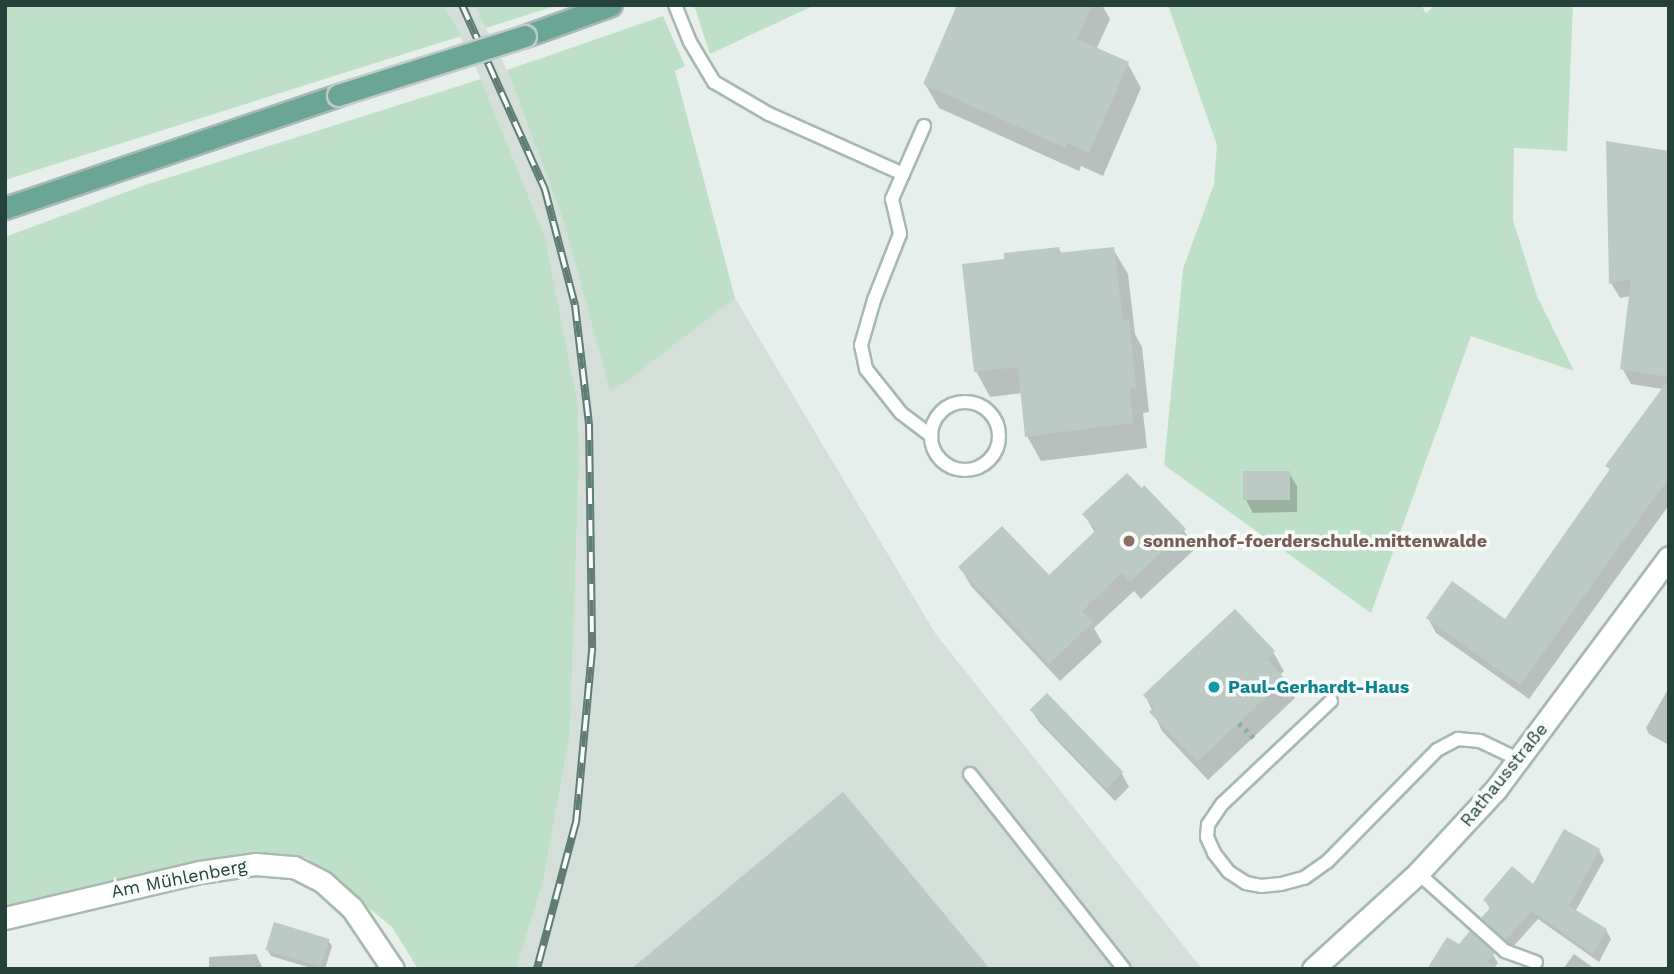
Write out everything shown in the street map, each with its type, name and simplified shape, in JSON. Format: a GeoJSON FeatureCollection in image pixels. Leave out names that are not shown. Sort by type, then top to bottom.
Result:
{"type":"FeatureCollection","features":[{"type":"Feature","properties":{"kind":"main road"},"geometry":{"type":"LineString","coordinates":[[5,208],[611,5]]}},
{"type":"Feature","properties":{"kind":"main road","name":"Rathausstraße"},"geometry":{"type":"LineString","coordinates":[[1313,969],[1418,873],[1480,807],[1520,760],[1669,557]]}},
{"type":"Feature","properties":{"kind":"main road","name":"Am Mühlenberg"},"geometry":{"type":"LineString","coordinates":[[5,918],[200,872],[256,864],[294,867],[323,882],[352,908],[393,969]]}},
{"type":"Feature","properties":{"kind":"lane"},"geometry":{"type":"LineString","coordinates":[[675,5],[690,41],[715,82],[769,114],[903,174]]}},
{"type":"Feature","properties":{"kind":"lane"},"geometry":{"type":"LineString","coordinates":[[924,127],[892,199],[900,234],[874,300],[861,345],[866,369],[901,413],[931,436],[938,456],[946,464],[967,470],[986,462],[994,454],[999,433],[990,412],[969,402],[947,407],[938,416],[931,436]]}},
{"type":"Feature","properties":{"kind":"lane"},"geometry":{"type":"LineString","coordinates":[[1331,701],[1222,804],[1208,825],[1207,837],[1214,853],[1229,872],[1246,883],[1261,886],[1282,884],[1304,878],[1328,862],[1437,750],[1458,739],[1480,741],[1520,760]]}},
{"type":"Feature","properties":{"kind":"lane"},"geometry":{"type":"LineString","coordinates":[[970,774],[1124,969]]}},
{"type":"Feature","properties":{"kind":"lane"},"geometry":{"type":"LineString","coordinates":[[1418,873],[1504,951],[1536,962]]}},
{"type":"Feature","properties":{"kind":"shaded area"},"geometry":{"type":"Polygon","coordinates":[[[444,5],[474,5],[507,70],[565,225],[630,379],[735,298],[935,633],[1202,969],[516,969],[543,882],[570,734],[579,464],[578,404],[545,237],[481,79],[444,5]]]}},
{"type":"Feature","properties":{"kind":"green space"},"geometry":{"type":"Polygon","coordinates":[[[5,5],[444,5],[461,36],[5,180],[5,5]]]}},
{"type":"Feature","properties":{"kind":"green space"},"geometry":{"type":"Polygon","coordinates":[[[474,5],[558,5],[486,28],[474,5]]]}},
{"type":"Feature","properties":{"kind":"green space"},"geometry":{"type":"Polygon","coordinates":[[[694,5],[815,5],[710,54],[694,5]]]}},
{"type":"Feature","properties":{"kind":"green space"},"geometry":{"type":"Polygon","coordinates":[[[1168,5],[1421,5],[1426,13],[1436,5],[1573,5],[1567,151],[1514,148],[1513,220],[1537,296],[1574,371],[1471,336],[1371,613],[1164,465],[1183,269],[1214,184],[1217,145],[1168,5]]]}},
{"type":"Feature","properties":{"kind":"green space"},"geometry":{"type":"Polygon","coordinates":[[[663,16],[685,66],[675,71],[735,298],[630,379],[610,390],[565,225],[507,70],[663,16]]]}},
{"type":"Feature","properties":{"kind":"green space"},"geometry":{"type":"Polygon","coordinates":[[[481,79],[545,237],[578,404],[579,464],[570,734],[543,882],[516,969],[418,969],[392,927],[306,857],[248,857],[5,908],[5,237],[142,186],[481,79]]]}},
{"type":"Feature","properties":{"kind":"building"},"geometry":{"type":"Polygon","coordinates":[[[957,5],[1092,5],[1077,39],[1129,62],[1089,153],[1067,143],[1065,148],[923,84],[957,5]]]}},
{"type":"Feature","properties":{"kind":"building"},"geometry":{"type":"Polygon","coordinates":[[[1606,141],[1669,151],[1669,377],[1620,369],[1631,279],[1609,284],[1606,141]]]}},
{"type":"Feature","properties":{"kind":"building"},"geometry":{"type":"Polygon","coordinates":[[[1060,247],[1057,253],[1114,247],[1123,320],[1129,320],[1136,387],[1130,388],[1133,423],[1025,437],[1018,367],[974,372],[962,264],[1004,259],[1004,253],[1060,247]]]}},
{"type":"Feature","properties":{"kind":"building"},"geometry":{"type":"Polygon","coordinates":[[[1669,379],[1669,478],[1520,685],[1426,618],[1452,581],[1505,619],[1610,469],[1605,466],[1669,379]]]}},
{"type":"Feature","properties":{"kind":"building"},"geometry":{"type":"Polygon","coordinates":[[[1243,471],[1290,471],[1290,500],[1243,500],[1243,471]]]}},
{"type":"Feature","properties":{"kind":"building"},"geometry":{"type":"Polygon","coordinates":[[[1127,473],[1142,488],[1144,485],[1186,529],[1130,582],[1122,573],[1082,611],[1093,622],[1049,664],[958,567],[1002,526],[1049,575],[1096,530],[1082,514],[1127,473]]]}},
{"type":"Feature","properties":{"kind":"building","name":"Paul-Gerhardt-Haus"},"geometry":{"type":"Polygon","coordinates":[[[1235,609],[1275,651],[1267,659],[1285,679],[1197,762],[1149,712],[1154,707],[1143,695],[1235,609]]]}},
{"type":"Feature","properties":{"kind":"building"},"geometry":{"type":"Polygon","coordinates":[[[1047,693],[1123,772],[1106,789],[1030,710],[1047,693]]]}},
{"type":"Feature","properties":{"kind":"building"},"geometry":{"type":"Polygon","coordinates":[[[843,792],[990,969],[631,969],[843,792]]]}},
{"type":"Feature","properties":{"kind":"building"},"geometry":{"type":"Polygon","coordinates":[[[1564,829],[1600,849],[1569,906],[1607,929],[1593,954],[1532,911],[1506,940],[1481,918],[1491,907],[1483,900],[1512,866],[1533,884],[1564,829]]]}},
{"type":"Feature","properties":{"kind":"building"},"geometry":{"type":"Polygon","coordinates":[[[274,922],[329,939],[321,967],[266,950],[274,922]]]}},
{"type":"Feature","properties":{"kind":"building"},"geometry":{"type":"Polygon","coordinates":[[[1470,931],[1495,953],[1487,962],[1499,969],[1427,969],[1447,937],[1459,944],[1470,931]]]}},
{"type":"Feature","properties":{"kind":"railway"},"geometry":{"type":"LineString","coordinates":[[462,5],[545,190],[575,305],[589,424],[592,651],[576,822],[537,969]]}},
{"type":"Feature","properties":{"kind":"place","name":"sonnenhof-foerderschule.mittenwalde"},"geometry":{"type":"Point","coordinates":[1129,541]}},
{"type":"Feature","properties":{"kind":"place","name":"Paul-Gerhardt-Haus"},"geometry":{"type":"Point","coordinates":[1214,687]}}]}
